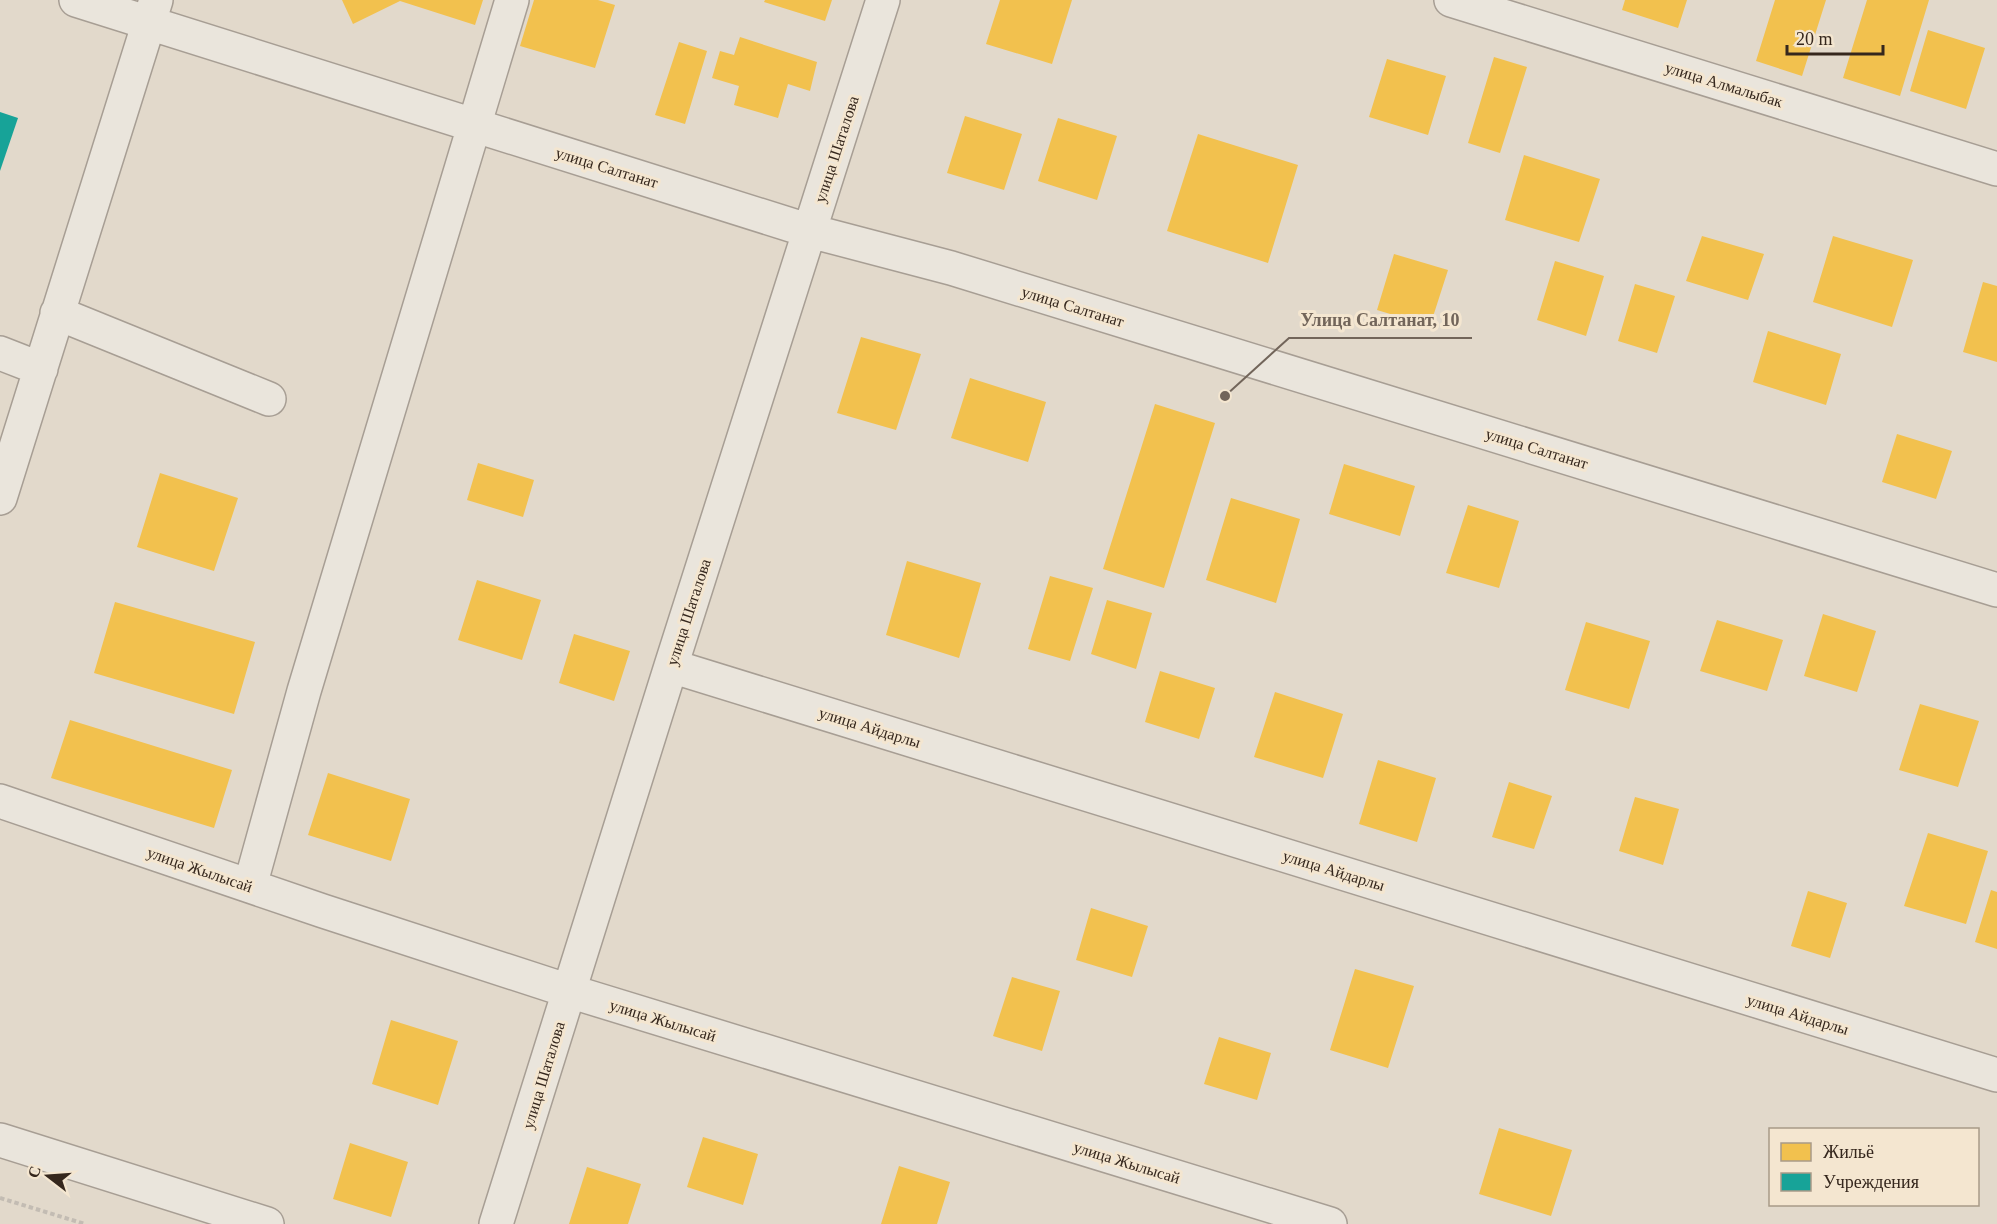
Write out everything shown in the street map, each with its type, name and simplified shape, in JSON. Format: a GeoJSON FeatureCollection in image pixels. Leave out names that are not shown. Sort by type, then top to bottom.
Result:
{"type":"FeatureCollection","features":[{"type":"Feature","properties":{"kind":"street","name":"улица Салтанат"},"geometry":{"type":"LineString","coordinates":[[76,0],[152,11],[474,125],[810,231],[951,268],[1997,590]]}},
{"type":"Feature","properties":{"kind":"street"},"geometry":{"type":"LineString","coordinates":[[250,886],[304,692],[512,0]]}},
{"type":"Feature","properties":{"kind":"street","name":"улица Шаталова"},"geometry":{"type":"LineString","coordinates":[[496,1224],[883,0]]}},
{"type":"Feature","properties":{"kind":"street","name":"улица Алмалыбак"},"geometry":{"type":"LineString","coordinates":[[1451,0],[1997,169]]}},
{"type":"Feature","properties":{"kind":"street"},"geometry":{"type":"LineString","coordinates":[[0,498],[152,11]]}},
{"type":"Feature","properties":{"kind":"street"},"geometry":{"type":"LineString","coordinates":[[57,313],[269,399]]}},
{"type":"Feature","properties":{"kind":"street"},"geometry":{"type":"LineString","coordinates":[[0,353],[41,369]]}},
{"type":"Feature","properties":{"kind":"street","name":"улица Айдарлы"},"geometry":{"type":"LineString","coordinates":[[671,666],[1997,1075]]}},
{"type":"Feature","properties":{"kind":"street","name":"улица Жылысай"},"geometry":{"type":"LineString","coordinates":[[0,801],[569,991],[1330,1224]]}},
{"type":"Feature","properties":{"kind":"street"},"geometry":{"type":"LineString","coordinates":[[0,1140],[267,1224]]}},
{"type":"Feature","properties":{"kind":"path"},"geometry":{"type":"LineString","coordinates":[[0,1198],[85,1224]]}},
{"type":"Feature","properties":{"kind":"building: Жильё"},"geometry":{"type":"Polygon","coordinates":[[[342,0],[483,0],[475,25],[400,1],[353,24],[342,0]]]}},
{"type":"Feature","properties":{"kind":"building: Жильё"},"geometry":{"type":"Polygon","coordinates":[[[534,0],[598,0],[615,5],[595,68],[520,46],[534,0]]]}},
{"type":"Feature","properties":{"kind":"building: Жильё"},"geometry":{"type":"Polygon","coordinates":[[[765,0],[832,0],[825,21],[764,2],[765,0]]]}},
{"type":"Feature","properties":{"kind":"building: Жильё"},"geometry":{"type":"Polygon","coordinates":[[[1000,0],[1072,0],[1052,64],[986,44],[1000,0]]]}},
{"type":"Feature","properties":{"kind":"building: Жильё"},"geometry":{"type":"Polygon","coordinates":[[[1625,0],[1687,0],[1678,28],[1622,10],[1625,0]]]}},
{"type":"Feature","properties":{"kind":"building: Жильё"},"geometry":{"type":"Polygon","coordinates":[[[1775,0],[1826,0],[1802,76],[1756,61],[1775,0]]]}},
{"type":"Feature","properties":{"kind":"building: Жильё"},"geometry":{"type":"Polygon","coordinates":[[[1867,0],[1929,0],[1900,96],[1843,78],[1867,0]]]}},
{"type":"Feature","properties":{"kind":"building: Жильё"},"geometry":{"type":"Polygon","coordinates":[[[1928,30],[1985,48],[1966,109],[1910,91],[1928,30]]]}},
{"type":"Feature","properties":{"kind":"building: Жильё"},"geometry":{"type":"Polygon","coordinates":[[[740,37],[817,62],[810,91],[788,84],[778,118],[734,105],[739,86],[712,78],[720,51],[734,55],[740,37]]]}},
{"type":"Feature","properties":{"kind":"building: Жильё"},"geometry":{"type":"Polygon","coordinates":[[[679,42],[707,51],[685,124],[655,115],[679,42]]]}},
{"type":"Feature","properties":{"kind":"building: Жильё"},"geometry":{"type":"Polygon","coordinates":[[[1494,57],[1527,67],[1500,153],[1468,143],[1494,57]]]}},
{"type":"Feature","properties":{"kind":"building: Жильё"},"geometry":{"type":"Polygon","coordinates":[[[1387,59],[1446,76],[1428,135],[1369,117],[1387,59]]]}},
{"type":"Feature","properties":{"kind":"building: Жильё"},"geometry":{"type":"Polygon","coordinates":[[[965,116],[1022,134],[1004,190],[947,173],[965,116]]]}},
{"type":"Feature","properties":{"kind":"building: Жильё"},"geometry":{"type":"Polygon","coordinates":[[[1058,118],[1117,136],[1097,200],[1038,181],[1058,118]]]}},
{"type":"Feature","properties":{"kind":"building: Жильё"},"geometry":{"type":"Polygon","coordinates":[[[1198,134],[1298,165],[1268,263],[1167,231],[1198,134]]]}},
{"type":"Feature","properties":{"kind":"building: Жильё"},"geometry":{"type":"Polygon","coordinates":[[[1524,155],[1600,179],[1579,242],[1505,220],[1524,155]]]}},
{"type":"Feature","properties":{"kind":"building: Жильё"},"geometry":{"type":"Polygon","coordinates":[[[1702,236],[1764,254],[1748,300],[1686,281],[1702,236]]]}},
{"type":"Feature","properties":{"kind":"building: Жильё"},"geometry":{"type":"Polygon","coordinates":[[[1833,236],[1913,260],[1892,327],[1813,302],[1833,236]]]}},
{"type":"Feature","properties":{"kind":"building: Жильё"},"geometry":{"type":"Polygon","coordinates":[[[1394,254],[1448,270],[1430,326],[1377,310],[1394,254]]]}},
{"type":"Feature","properties":{"kind":"building: Жильё"},"geometry":{"type":"Polygon","coordinates":[[[1555,261],[1604,276],[1586,336],[1537,320],[1555,261]]]}},
{"type":"Feature","properties":{"kind":"building: Жильё"},"geometry":{"type":"Polygon","coordinates":[[[1983,282],[1997,286],[1997,362],[1963,352],[1983,282]]]}},
{"type":"Feature","properties":{"kind":"building: Жильё"},"geometry":{"type":"Polygon","coordinates":[[[1635,284],[1675,296],[1657,353],[1618,341],[1635,284]]]}},
{"type":"Feature","properties":{"kind":"building: Жильё"},"geometry":{"type":"Polygon","coordinates":[[[1768,331],[1841,354],[1826,405],[1753,382],[1768,331]]]}},
{"type":"Feature","properties":{"kind":"building: Жильё"},"geometry":{"type":"Polygon","coordinates":[[[861,337],[921,354],[896,430],[837,413],[861,337]]]}},
{"type":"Feature","properties":{"kind":"building: Жильё"},"geometry":{"type":"Polygon","coordinates":[[[970,378],[1046,402],[1028,462],[951,438],[970,378]]]}},
{"type":"Feature","properties":{"kind":"building: Жильё"},"geometry":{"type":"Polygon","coordinates":[[[1155,404],[1215,423],[1164,588],[1103,569],[1155,404]]]}},
{"type":"Feature","properties":{"kind":"building: Жильё"},"geometry":{"type":"Polygon","coordinates":[[[1897,434],[1952,451],[1936,499],[1882,482],[1897,434]]]}},
{"type":"Feature","properties":{"kind":"building: Жильё"},"geometry":{"type":"Polygon","coordinates":[[[478,463],[534,480],[523,517],[467,500],[478,463]]]}},
{"type":"Feature","properties":{"kind":"building: Жильё"},"geometry":{"type":"Polygon","coordinates":[[[1344,464],[1415,486],[1400,536],[1329,514],[1344,464]]]}},
{"type":"Feature","properties":{"kind":"building: Жильё"},"geometry":{"type":"Polygon","coordinates":[[[160,473],[238,498],[214,571],[137,547],[160,473]]]}},
{"type":"Feature","properties":{"kind":"building: Жильё"},"geometry":{"type":"Polygon","coordinates":[[[1231,498],[1300,519],[1276,603],[1206,580],[1231,498]]]}},
{"type":"Feature","properties":{"kind":"building: Жильё"},"geometry":{"type":"Polygon","coordinates":[[[1468,505],[1519,521],[1499,588],[1446,573],[1468,505]]]}},
{"type":"Feature","properties":{"kind":"building: Жильё"},"geometry":{"type":"Polygon","coordinates":[[[907,561],[981,583],[959,658],[886,635],[907,561]]]}},
{"type":"Feature","properties":{"kind":"building: Жильё"},"geometry":{"type":"Polygon","coordinates":[[[1050,576],[1093,588],[1070,661],[1028,649],[1050,576]]]}},
{"type":"Feature","properties":{"kind":"building: Жильё"},"geometry":{"type":"Polygon","coordinates":[[[477,580],[541,600],[522,660],[458,640],[477,580]]]}},
{"type":"Feature","properties":{"kind":"building: Жильё"},"geometry":{"type":"Polygon","coordinates":[[[1107,600],[1152,613],[1136,669],[1091,654],[1107,600]]]}},
{"type":"Feature","properties":{"kind":"building: Жильё"},"geometry":{"type":"Polygon","coordinates":[[[115,602],[255,642],[234,714],[94,673],[115,602]]]}},
{"type":"Feature","properties":{"kind":"building: Жильё"},"geometry":{"type":"Polygon","coordinates":[[[1823,614],[1876,631],[1857,692],[1804,676],[1823,614]]]}},
{"type":"Feature","properties":{"kind":"building: Жильё"},"geometry":{"type":"Polygon","coordinates":[[[1717,620],[1783,640],[1767,691],[1700,671],[1717,620]]]}},
{"type":"Feature","properties":{"kind":"building: Жильё"},"geometry":{"type":"Polygon","coordinates":[[[1586,622],[1650,641],[1629,709],[1565,690],[1586,622]]]}},
{"type":"Feature","properties":{"kind":"building: Жильё"},"geometry":{"type":"Polygon","coordinates":[[[574,634],[630,651],[614,701],[559,683],[574,634]]]}},
{"type":"Feature","properties":{"kind":"building: Жильё"},"geometry":{"type":"Polygon","coordinates":[[[1160,671],[1215,688],[1199,739],[1145,722],[1160,671]]]}},
{"type":"Feature","properties":{"kind":"building: Жильё"},"geometry":{"type":"Polygon","coordinates":[[[1275,692],[1343,714],[1323,778],[1254,757],[1275,692]]]}},
{"type":"Feature","properties":{"kind":"building: Жильё"},"geometry":{"type":"Polygon","coordinates":[[[1920,704],[1979,721],[1958,787],[1899,770],[1920,704]]]}},
{"type":"Feature","properties":{"kind":"building: Жильё"},"geometry":{"type":"Polygon","coordinates":[[[70,720],[232,770],[214,828],[51,778],[70,720]]]}},
{"type":"Feature","properties":{"kind":"building: Жильё"},"geometry":{"type":"Polygon","coordinates":[[[1378,760],[1436,778],[1417,842],[1359,824],[1378,760]]]}},
{"type":"Feature","properties":{"kind":"building: Жильё"},"geometry":{"type":"Polygon","coordinates":[[[328,773],[410,799],[391,861],[308,835],[328,773]]]}},
{"type":"Feature","properties":{"kind":"building: Жильё"},"geometry":{"type":"Polygon","coordinates":[[[1509,782],[1552,796],[1534,849],[1492,837],[1509,782]]]}},
{"type":"Feature","properties":{"kind":"building: Жильё"},"geometry":{"type":"Polygon","coordinates":[[[1635,797],[1679,809],[1663,865],[1619,851],[1635,797]]]}},
{"type":"Feature","properties":{"kind":"building: Жильё"},"geometry":{"type":"Polygon","coordinates":[[[1928,833],[1988,851],[1966,924],[1904,906],[1928,833]]]}},
{"type":"Feature","properties":{"kind":"building: Жильё"},"geometry":{"type":"Polygon","coordinates":[[[1991,890],[1997,892],[1997,949],[1975,942],[1991,890]]]}},
{"type":"Feature","properties":{"kind":"building: Жильё"},"geometry":{"type":"Polygon","coordinates":[[[1808,891],[1847,903],[1830,958],[1791,946],[1808,891]]]}},
{"type":"Feature","properties":{"kind":"building: Жильё"},"geometry":{"type":"Polygon","coordinates":[[[1091,908],[1148,926],[1132,977],[1076,960],[1091,908]]]}},
{"type":"Feature","properties":{"kind":"building: Жильё"},"geometry":{"type":"Polygon","coordinates":[[[1355,969],[1414,986],[1388,1068],[1330,1050],[1355,969]]]}},
{"type":"Feature","properties":{"kind":"building: Жильё"},"geometry":{"type":"Polygon","coordinates":[[[1012,977],[1060,991],[1042,1051],[993,1036],[1012,977]]]}},
{"type":"Feature","properties":{"kind":"building: Жильё"},"geometry":{"type":"Polygon","coordinates":[[[391,1020],[458,1041],[438,1105],[372,1084],[391,1020]]]}},
{"type":"Feature","properties":{"kind":"building: Жильё"},"geometry":{"type":"Polygon","coordinates":[[[1219,1037],[1271,1053],[1257,1100],[1204,1084],[1219,1037]]]}},
{"type":"Feature","properties":{"kind":"building: Жильё"},"geometry":{"type":"Polygon","coordinates":[[[1499,1128],[1572,1150],[1551,1216],[1479,1194],[1499,1128]]]}},
{"type":"Feature","properties":{"kind":"building: Жильё"},"geometry":{"type":"Polygon","coordinates":[[[703,1137],[758,1154],[743,1205],[687,1187],[703,1137]]]}},
{"type":"Feature","properties":{"kind":"building: Жильё"},"geometry":{"type":"Polygon","coordinates":[[[350,1143],[408,1162],[391,1217],[333,1199],[350,1143]]]}},
{"type":"Feature","properties":{"kind":"building: Жильё"},"geometry":{"type":"Polygon","coordinates":[[[899,1166],[950,1182],[937,1224],[881,1224],[899,1166]]]}},
{"type":"Feature","properties":{"kind":"building: Жильё"},"geometry":{"type":"Polygon","coordinates":[[[587,1167],[641,1184],[628,1224],[569,1224],[587,1167]]]}},
{"type":"Feature","properties":{"kind":"building: Учреждения"},"geometry":{"type":"Polygon","coordinates":[[[0,112],[18,118],[0,171],[0,112]]]}},
{"type":"Feature","properties":{"kind":"place","name":"Улица Салтанат, 10"},"geometry":{"type":"Point","coordinates":[1225,396]}}]}
